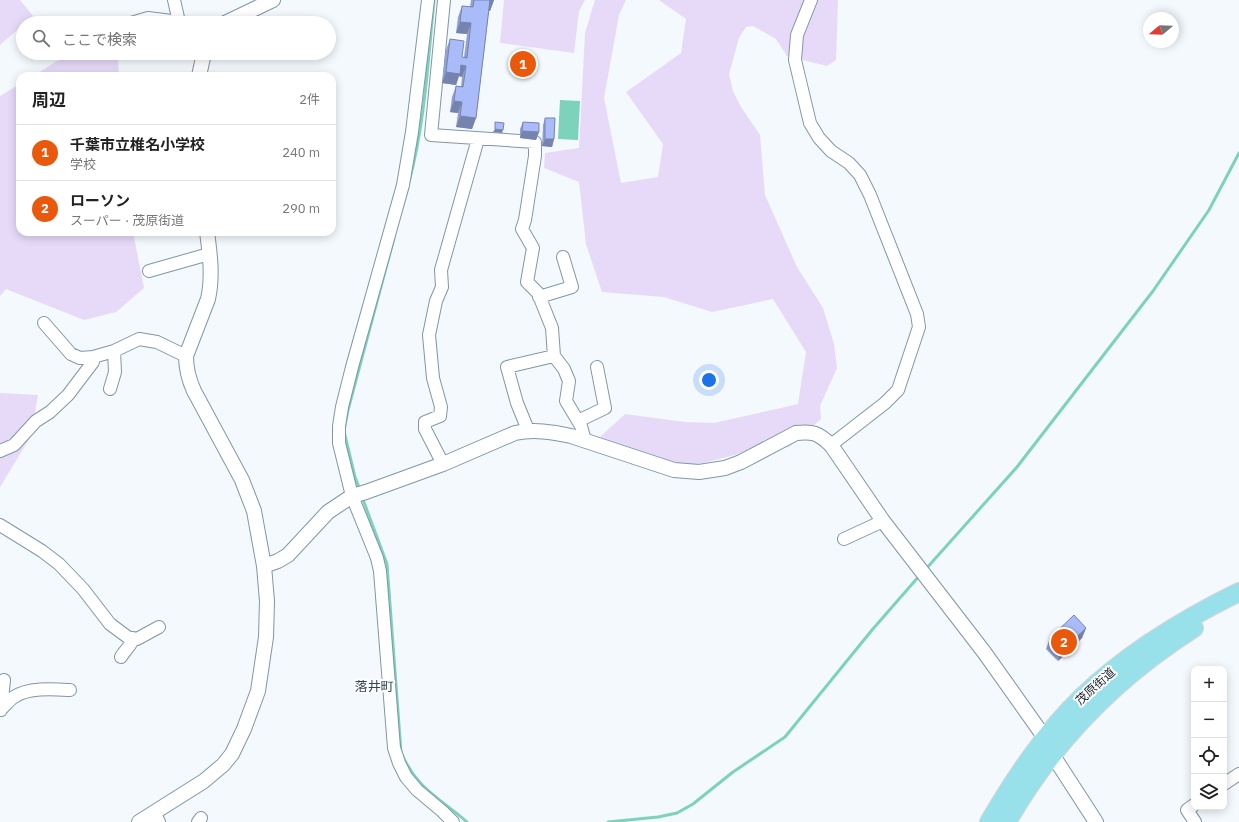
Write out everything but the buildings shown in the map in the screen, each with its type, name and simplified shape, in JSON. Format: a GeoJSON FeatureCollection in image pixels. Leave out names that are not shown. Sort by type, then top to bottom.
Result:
{"type":"FeatureCollection","features":[{"type":"Feature","properties":{"kind":"main road","name":"茂原街道"},"geometry":{"type":"LineString","coordinates":[[990,822],[1007,793],[1045,738],[1081,698],[1128,658],[1158,636],[1239,592]]}},
{"type":"Feature","properties":{"kind":"main road","name":"茂原街道"},"geometry":{"type":"LineString","coordinates":[[1007,822],[1021,797],[1052,754],[1090,710],[1150,659],[1180,637],[1202,623],[1239,604]]}},
{"type":"Feature","properties":{"kind":"street"},"geometry":{"type":"LineString","coordinates":[[174,0],[179,16]]}},
{"type":"Feature","properties":{"kind":"street"},"geometry":{"type":"LineString","coordinates":[[236,16],[254,4],[273,0]]}},
{"type":"Feature","properties":{"kind":"street"},"geometry":{"type":"LineString","coordinates":[[428,0],[412,132],[403,185],[342,407],[339,426],[339,443],[359,494],[380,571],[394,748],[406,777],[417,790],[454,822]]}},
{"type":"Feature","properties":{"kind":"street"},"geometry":{"type":"LineString","coordinates":[[444,0],[431,135],[535,142],[536,156],[522,229],[533,248],[528,282],[539,297],[552,328],[554,356],[564,369],[568,381],[566,401],[581,426],[585,441]]}},
{"type":"Feature","properties":{"kind":"street"},"geometry":{"type":"LineString","coordinates":[[811,0],[797,35],[795,60],[810,123],[819,138],[831,151],[849,163],[860,175],[870,195],[914,307],[919,327],[898,390],[885,404],[831,445]]}},
{"type":"Feature","properties":{"kind":"street"},"geometry":{"type":"LineString","coordinates":[[200,72],[202,60]]}},
{"type":"Feature","properties":{"kind":"street"},"geometry":{"type":"LineString","coordinates":[[443,464],[424,430],[426,422],[440,416],[442,407],[433,378],[429,335],[436,301],[442,287],[441,270],[478,139]]}},
{"type":"Feature","properties":{"kind":"street"},"geometry":{"type":"LineString","coordinates":[[139,822],[156,817],[213,774],[232,754],[258,691],[266,637],[267,601],[264,566],[254,510],[242,480],[189,380],[186,356],[208,299],[210,281],[207,236]]}},
{"type":"Feature","properties":{"kind":"street"},"geometry":{"type":"LineString","coordinates":[[149,271],[209,254]]}},
{"type":"Feature","properties":{"kind":"street"},"geometry":{"type":"LineString","coordinates":[[539,297],[572,287],[563,257]]}},
{"type":"Feature","properties":{"kind":"street"},"geometry":{"type":"LineString","coordinates":[[44,323],[71,354],[80,358],[93,357],[114,351],[139,339],[157,342],[186,356]]}},
{"type":"Feature","properties":{"kind":"street"},"geometry":{"type":"LineString","coordinates":[[110,389],[115,372],[114,351]]}},
{"type":"Feature","properties":{"kind":"street"},"geometry":{"type":"LineString","coordinates":[[528,430],[517,403],[507,367],[554,356]]}},
{"type":"Feature","properties":{"kind":"street"},"geometry":{"type":"LineString","coordinates":[[0,451],[14,445],[36,421],[50,412],[68,395],[92,362],[93,357]]}},
{"type":"Feature","properties":{"kind":"street"},"geometry":{"type":"LineString","coordinates":[[578,421],[605,408],[597,367]]}},
{"type":"Feature","properties":{"kind":"street"},"geometry":{"type":"LineString","coordinates":[[264,566],[278,561],[288,555],[328,512],[359,494],[443,464],[515,433],[528,430],[554,432],[571,436],[674,470],[688,472],[710,471],[725,468],[741,462],[796,433],[814,433],[822,437],[831,445],[883,520],[984,652],[1045,738],[1052,754],[1096,822]]}},
{"type":"Feature","properties":{"kind":"street"},"geometry":{"type":"LineString","coordinates":[[844,539],[883,520]]}},
{"type":"Feature","properties":{"kind":"street"},"geometry":{"type":"LineString","coordinates":[[0,525],[42,551],[59,564],[82,589],[110,624],[129,638],[137,639],[159,627]]}},
{"type":"Feature","properties":{"kind":"street"},"geometry":{"type":"LineString","coordinates":[[121,657],[125,650],[133,642],[133,638]]}},
{"type":"Feature","properties":{"kind":"street"},"geometry":{"type":"LineString","coordinates":[[0,710],[4,680]]}},
{"type":"Feature","properties":{"kind":"street"},"geometry":{"type":"LineString","coordinates":[[0,710],[14,696],[22,693],[41,689],[70,690]]}},
{"type":"Feature","properties":{"kind":"street"},"geometry":{"type":"LineString","coordinates":[[1227,782],[1239,774]]}},
{"type":"Feature","properties":{"kind":"street"},"geometry":{"type":"LineString","coordinates":[[1191,807],[1187,810],[1195,822]]}},
{"type":"Feature","properties":{"kind":"shaded area"},"geometry":{"type":"Polygon","coordinates":[[[0,0],[20,0],[33,16],[16,16],[16,31],[0,45],[0,0]]]}},
{"type":"Feature","properties":{"kind":"shaded area"},"geometry":{"type":"Polygon","coordinates":[[[504,0],[585,0],[579,11],[574,53],[500,43],[504,0]]]}},
{"type":"Feature","properties":{"kind":"shaded area"},"geometry":{"type":"Polygon","coordinates":[[[595,0],[626,0],[619,15],[604,98],[621,183],[658,177],[663,144],[626,92],[681,53],[686,19],[659,0],[838,0],[836,60],[827,66],[787,56],[776,39],[753,26],[746,27],[739,38],[729,74],[733,91],[741,107],[760,135],[765,195],[797,267],[823,308],[834,344],[837,368],[820,406],[821,419],[789,447],[746,452],[707,462],[679,467],[600,437],[625,414],[685,422],[714,423],[798,404],[806,352],[773,299],[712,312],[664,297],[602,292],[586,244],[579,182],[544,168],[545,153],[579,148],[585,33],[595,0]]]}},
{"type":"Feature","properties":{"kind":"shaded area"},"geometry":{"type":"Polygon","coordinates":[[[118,60],[119,72],[39,72],[57,61],[118,60]]]}},
{"type":"Feature","properties":{"kind":"shaded area"},"geometry":{"type":"Polygon","coordinates":[[[16,86],[16,236],[134,236],[144,288],[116,312],[84,320],[6,289],[0,296],[0,96],[16,86]]]}},
{"type":"Feature","properties":{"kind":"shaded area"},"geometry":{"type":"Polygon","coordinates":[[[560,100],[580,101],[578,140],[558,139],[560,100]]]}},
{"type":"Feature","properties":{"kind":"shaded area"},"geometry":{"type":"Polygon","coordinates":[[[0,393],[38,395],[31,436],[0,487],[0,393]]]}},
{"type":"Feature","properties":{"kind":"waterway"},"geometry":{"type":"LineString","coordinates":[[409,182],[419,137],[428,69],[434,0]]}},
{"type":"Feature","properties":{"kind":"waterway"},"geometry":{"type":"LineString","coordinates":[[925,570],[1017,467],[1153,291],[1209,210],[1239,153]]}},
{"type":"Feature","properties":{"kind":"waterway"},"geometry":{"type":"LineString","coordinates":[[360,490],[355,477],[344,431],[348,410],[394,238]]}},
{"type":"Feature","properties":{"kind":"waterway"},"geometry":{"type":"LineString","coordinates":[[362,497],[387,564],[401,752],[407,765],[421,784],[467,822]]}},
{"type":"Feature","properties":{"kind":"waterway"},"geometry":{"type":"LineString","coordinates":[[608,822],[658,817],[677,813],[693,804],[733,772],[785,737],[872,630],[920,575]]}},
{"type":"Feature","properties":{"kind":"place","name":"千葉市立椎名小学校"},"geometry":{"type":"Point","coordinates":[523,64]}},
{"type":"Feature","properties":{"kind":"place","name":"ローソン"},"geometry":{"type":"Point","coordinates":[1064,642]}},
{"type":"Feature","properties":{"kind":"district","name":"落井町"},"geometry":{"type":"Point","coordinates":[374,686]}}]}
